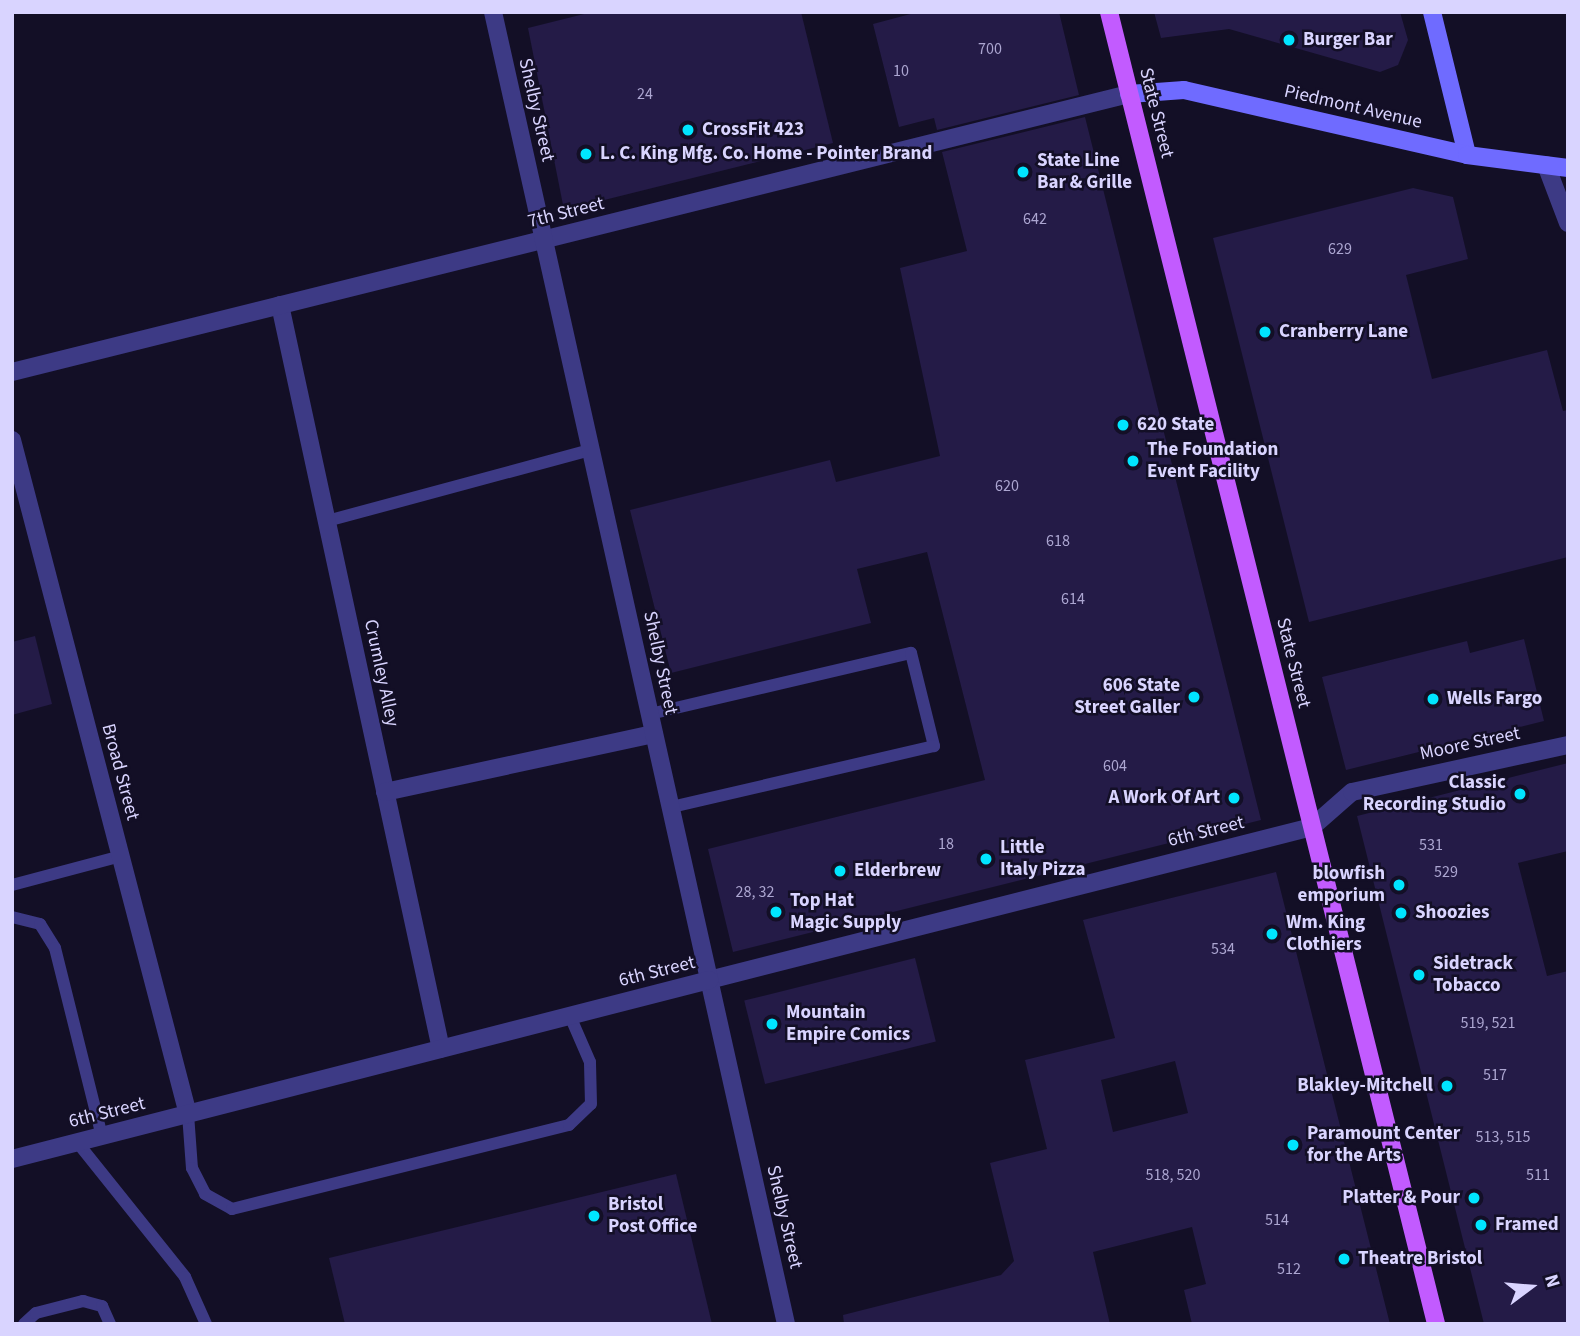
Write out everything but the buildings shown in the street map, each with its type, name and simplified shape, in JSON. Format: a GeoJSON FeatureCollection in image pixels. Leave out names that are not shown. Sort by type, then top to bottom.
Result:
{"type":"FeatureCollection","features":[{"type":"Feature","properties":{"kind":"main road","name":"State Street"},"geometry":{"type":"LineString","coordinates":[[1109,12],[1436,1324]]}},
{"type":"Feature","properties":{"kind":"main road"},"geometry":{"type":"LineString","coordinates":[[1432,12],[1467,155]]}},
{"type":"Feature","properties":{"kind":"main road","name":"Piedmont Avenue"},"geometry":{"type":"LineString","coordinates":[[1129,94],[1184,90],[1467,155],[1568,167]]}},
{"type":"Feature","properties":{"kind":"street","name":"Shelby Street"},"geometry":{"type":"LineString","coordinates":[[493,12],[786,1324]]}},
{"type":"Feature","properties":{"kind":"street","name":"7th Street"},"geometry":{"type":"LineString","coordinates":[[12,372],[1129,94]]}},
{"type":"Feature","properties":{"kind":"street"},"geometry":{"type":"LineString","coordinates":[[1546,165],[1568,223]]}},
{"type":"Feature","properties":{"kind":"street","name":"Crumley Alley"},"geometry":{"type":"LineString","coordinates":[[280,306],[441,1049]]}},
{"type":"Feature","properties":{"kind":"street","name":"Broad Street"},"geometry":{"type":"LineString","coordinates":[[12,440],[188,1114]]}},
{"type":"Feature","properties":{"kind":"street"},"geometry":{"type":"LineString","coordinates":[[385,792],[654,734]]}},
{"type":"Feature","properties":{"kind":"street","name":"Moore Street"},"geometry":{"type":"LineString","coordinates":[[1312,827],[1352,792],[1568,745]]}},
{"type":"Feature","properties":{"kind":"street","name":"6th Street"},"geometry":{"type":"LineString","coordinates":[[12,1158],[1312,827]]}},
{"type":"Feature","properties":{"kind":"lane"},"geometry":{"type":"LineString","coordinates":[[327,521],[591,450]]}},
{"type":"Feature","properties":{"kind":"lane"},"geometry":{"type":"LineString","coordinates":[[650,714],[911,653],[934,746],[671,807]]}},
{"type":"Feature","properties":{"kind":"lane"},"geometry":{"type":"LineString","coordinates":[[12,885],[121,856]]}},
{"type":"Feature","properties":{"kind":"lane"},"geometry":{"type":"LineString","coordinates":[[12,918],[40,924],[55,948],[102,1136]]}},
{"type":"Feature","properties":{"kind":"lane"},"geometry":{"type":"LineString","coordinates":[[188,1114],[192,1168],[205,1194],[232,1209],[569,1125],[591,1104],[590,1062],[570,1016]]}},
{"type":"Feature","properties":{"kind":"lane"},"geometry":{"type":"LineString","coordinates":[[77,1142],[185,1277],[206,1324]]}},
{"type":"Feature","properties":{"kind":"lane"},"geometry":{"type":"LineString","coordinates":[[24,1324],[36,1313],[83,1301],[102,1306],[110,1324]]}},
{"type":"Feature","properties":{"kind":"place","name":"Burger Bar"},"geometry":{"type":"Point","coordinates":[1289,40]}},
{"type":"Feature","properties":{"kind":"place","name":"CrossFit 423"},"geometry":{"type":"Point","coordinates":[688,130]}},
{"type":"Feature","properties":{"kind":"place","name":"L. C. King Mfg. Co. Home - Pointer Brand"},"geometry":{"type":"Point","coordinates":[586,154]}},
{"type":"Feature","properties":{"kind":"place","name":"State Line Bar & Grille"},"geometry":{"type":"Point","coordinates":[1023,172]}},
{"type":"Feature","properties":{"kind":"place","name":"Cranberry Lane"},"geometry":{"type":"Point","coordinates":[1265,332]}},
{"type":"Feature","properties":{"kind":"place","name":"620 State"},"geometry":{"type":"Point","coordinates":[1123,425]}},
{"type":"Feature","properties":{"kind":"place","name":"The Foundation Event Facility"},"geometry":{"type":"Point","coordinates":[1133,461]}},
{"type":"Feature","properties":{"kind":"place","name":"606 State Street Galler"},"geometry":{"type":"Point","coordinates":[1194,697]}},
{"type":"Feature","properties":{"kind":"place","name":"Wells Fargo"},"geometry":{"type":"Point","coordinates":[1433,699]}},
{"type":"Feature","properties":{"kind":"place","name":"Classic Recording Studio"},"geometry":{"type":"Point","coordinates":[1520,794]}},
{"type":"Feature","properties":{"kind":"place","name":"A Work Of Art"},"geometry":{"type":"Point","coordinates":[1234,798]}},
{"type":"Feature","properties":{"kind":"place","name":"Little Italy Pizza"},"geometry":{"type":"Point","coordinates":[986,859]}},
{"type":"Feature","properties":{"kind":"place","name":"Elderbrew"},"geometry":{"type":"Point","coordinates":[840,871]}},
{"type":"Feature","properties":{"kind":"place","name":"blowfish emporium"},"geometry":{"type":"Point","coordinates":[1399,885]}},
{"type":"Feature","properties":{"kind":"place","name":"Top Hat Magic Supply"},"geometry":{"type":"Point","coordinates":[776,912]}},
{"type":"Feature","properties":{"kind":"place","name":"Shoozies"},"geometry":{"type":"Point","coordinates":[1401,913]}},
{"type":"Feature","properties":{"kind":"place","name":"Wm. King Clothiers"},"geometry":{"type":"Point","coordinates":[1272,934]}},
{"type":"Feature","properties":{"kind":"place","name":"Sidetrack Tobacco"},"geometry":{"type":"Point","coordinates":[1419,975]}},
{"type":"Feature","properties":{"kind":"place","name":"Mountain Empire Comics"},"geometry":{"type":"Point","coordinates":[772,1024]}},
{"type":"Feature","properties":{"kind":"place","name":"Blakley-Mitchell"},"geometry":{"type":"Point","coordinates":[1447,1086]}},
{"type":"Feature","properties":{"kind":"place","name":"Paramount Center for the Arts"},"geometry":{"type":"Point","coordinates":[1293,1145]}},
{"type":"Feature","properties":{"kind":"place","name":"Platter & Pour"},"geometry":{"type":"Point","coordinates":[1474,1198]}},
{"type":"Feature","properties":{"kind":"place","name":"Bristol Post Office"},"geometry":{"type":"Point","coordinates":[594,1216]}},
{"type":"Feature","properties":{"kind":"place","name":"Framed"},"geometry":{"type":"Point","coordinates":[1481,1225]}},
{"type":"Feature","properties":{"kind":"place","name":"Theatre Bristol"},"geometry":{"type":"Point","coordinates":[1344,1259]}}]}
